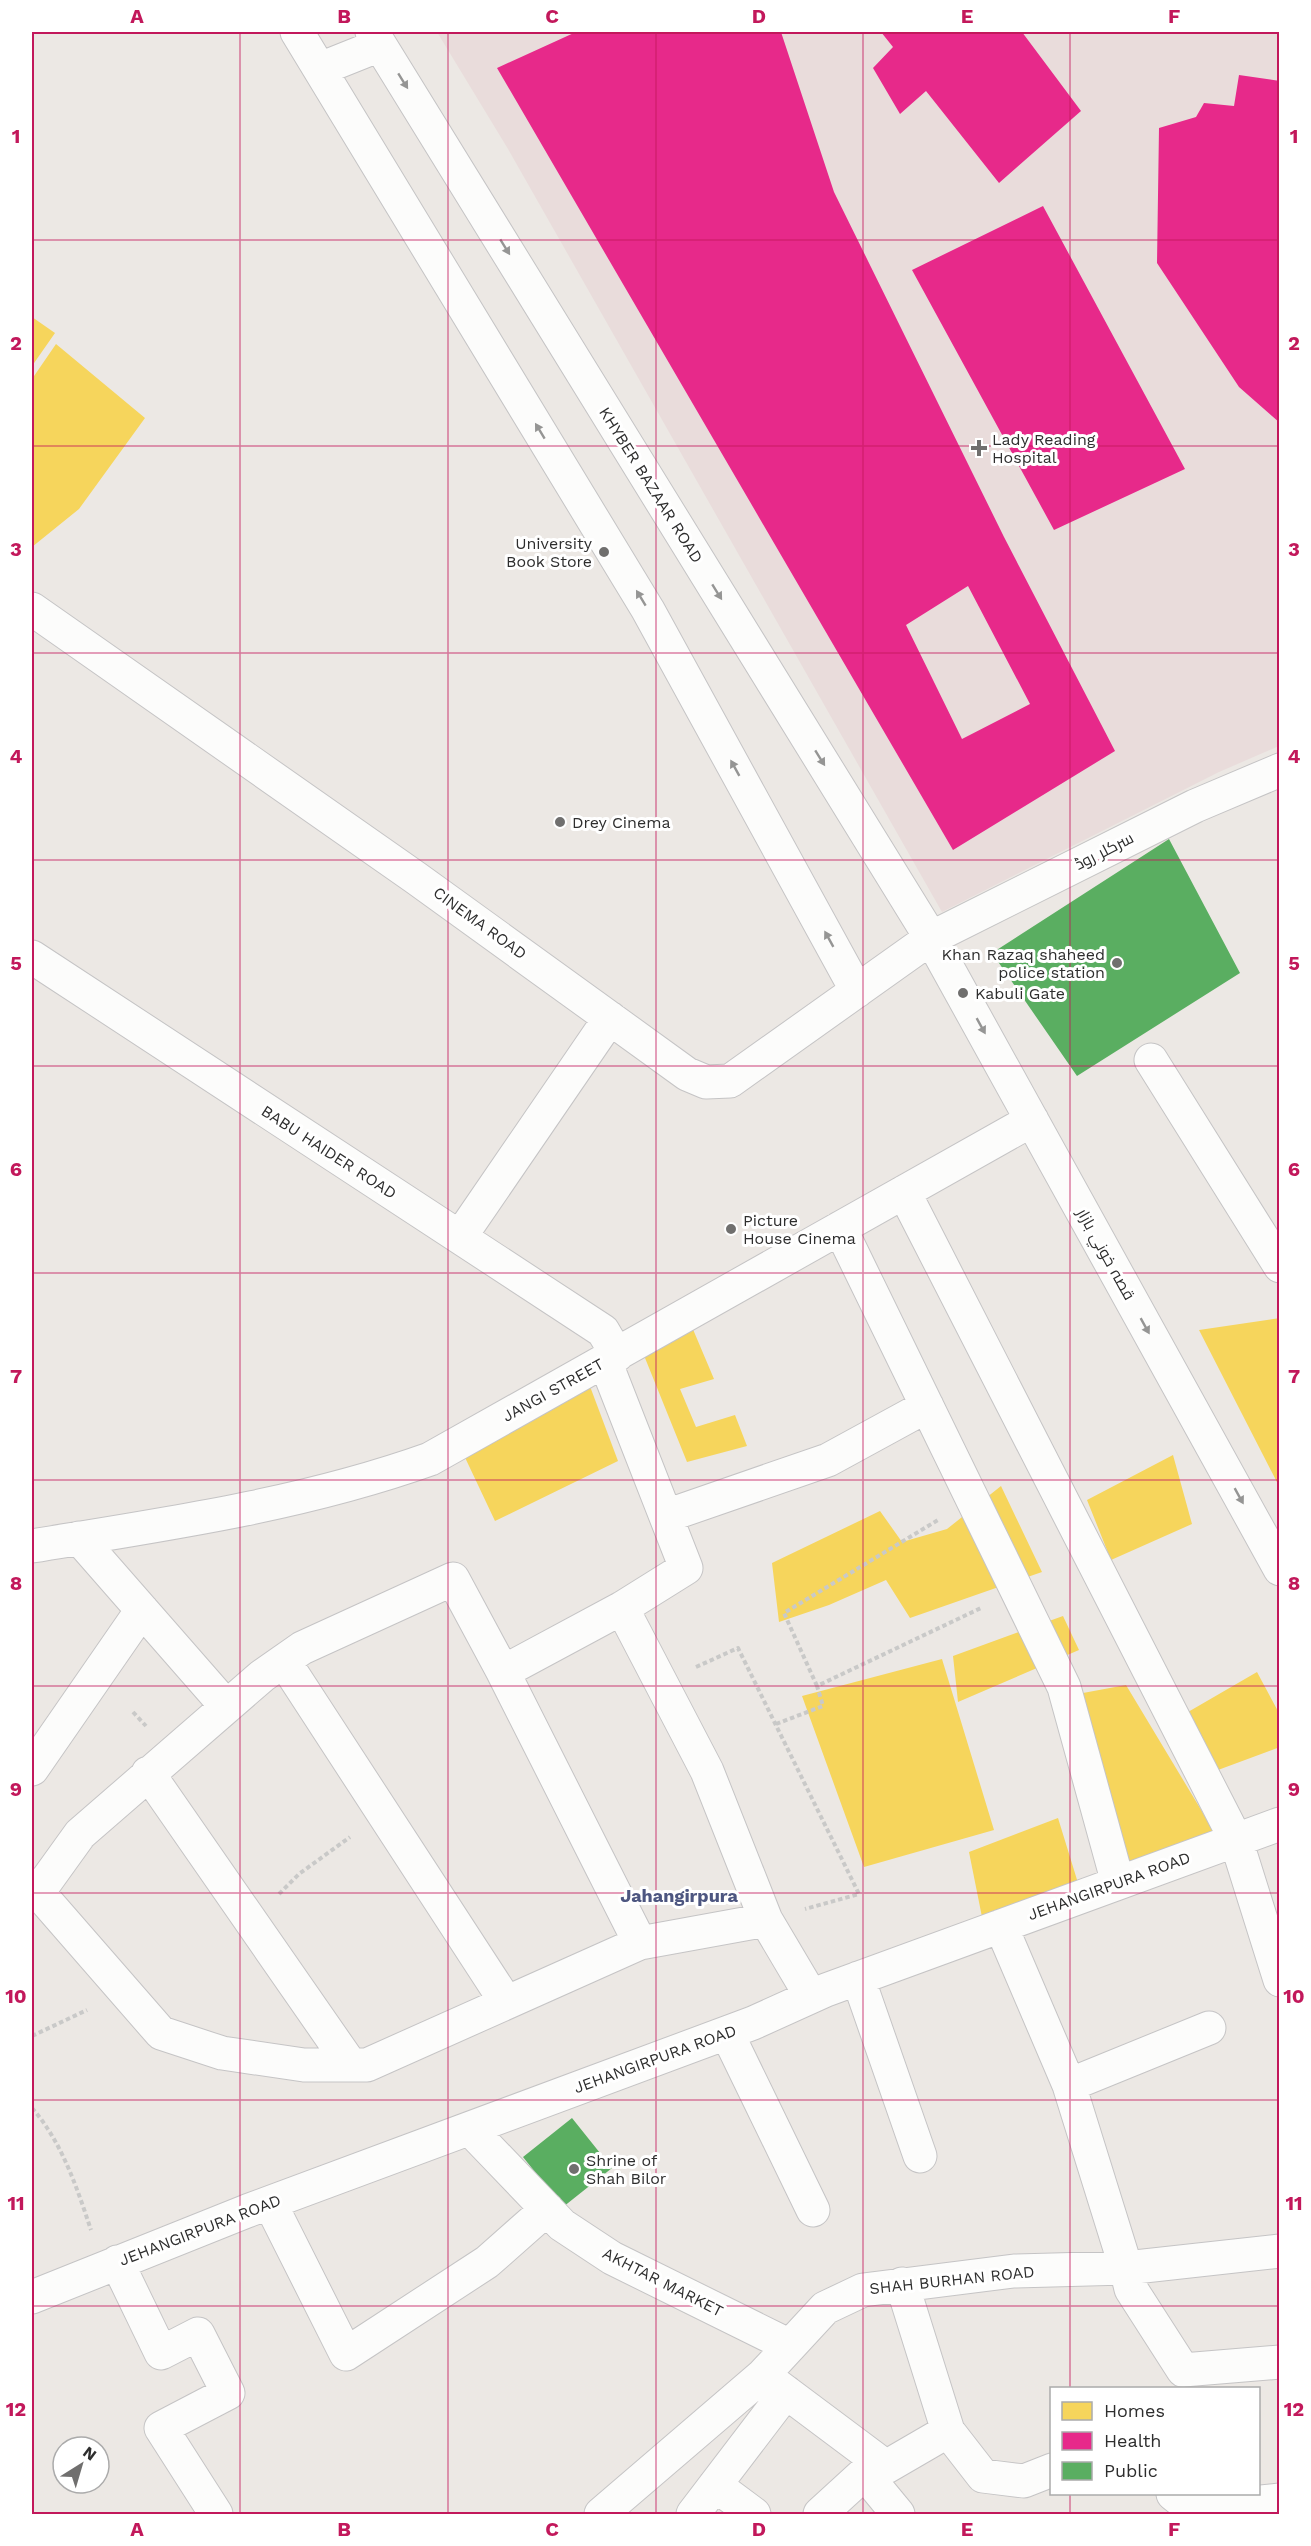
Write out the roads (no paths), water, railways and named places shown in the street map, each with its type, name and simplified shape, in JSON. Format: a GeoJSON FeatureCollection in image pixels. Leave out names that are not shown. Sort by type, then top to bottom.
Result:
{"type":"FeatureCollection","features":[{"type":"Feature","properties":{"kind":"street"},"geometry":{"type":"LineString","coordinates":[[297,32],[648,610],[857,991]]}},
{"type":"Feature","properties":{"kind":"street"},"geometry":{"type":"LineString","coordinates":[[320,69],[376,38]]}},
{"type":"Feature","properties":{"kind":"street","name":"KHYBER BAZAAR ROAD"},"geometry":{"type":"LineString","coordinates":[[376,38],[931,939]]}},
{"type":"Feature","properties":{"kind":"street","name":"CINEMA ROAD"},"geometry":{"type":"LineString","coordinates":[[32,609],[416,878],[687,1074],[706,1082],[730,1081],[931,939]]}},
{"type":"Feature","properties":{"kind":"street","name":"سرکلر روڈ"},"geometry":{"type":"LineString","coordinates":[[931,939],[1195,806],[1280,770]]}},
{"type":"Feature","properties":{"kind":"street","name":"قصہ خوني بازار"},"geometry":{"type":"LineString","coordinates":[[931,939],[1280,1569]]}},
{"type":"Feature","properties":{"kind":"street","name":"BABU HAIDER ROAD"},"geometry":{"type":"LineString","coordinates":[[32,957],[603,1331],[686,1568],[622,1608]]}},
{"type":"Feature","properties":{"kind":"street"},"geometry":{"type":"LineString","coordinates":[[460,1237],[610,1018]]}},
{"type":"Feature","properties":{"kind":"street"},"geometry":{"type":"LineString","coordinates":[[1151,1060],[1280,1266]]}},
{"type":"Feature","properties":{"kind":"street","name":"JANGI STREET"},"geometry":{"type":"LineString","coordinates":[[32,1546],[235,1512],[372,1480],[430,1459],[1032,1120]]}},
{"type":"Feature","properties":{"kind":"street"},"geometry":{"type":"LineString","coordinates":[[904,1192],[1236,1840],[1280,1980]]}},
{"type":"Feature","properties":{"kind":"street"},"geometry":{"type":"LineString","coordinates":[[840,1228],[1064,1687],[1118,1883]]}},
{"type":"Feature","properties":{"kind":"street"},"geometry":{"type":"LineString","coordinates":[[666,1516],[828,1460],[927,1406]]}},
{"type":"Feature","properties":{"kind":"street"},"geometry":{"type":"LineString","coordinates":[[79,1538],[226,1706]]}},
{"type":"Feature","properties":{"kind":"street"},"geometry":{"type":"LineString","coordinates":[[640,1943],[503,1672],[453,1579],[302,1648],[284,1661],[226,1706],[80,1834],[35,1888],[161,2033],[222,2053],[304,2065],[367,2065],[640,1943],[766,1920]]}},
{"type":"Feature","properties":{"kind":"street"},"geometry":{"type":"LineString","coordinates":[[503,1672],[622,1608],[707,1771],[766,1920],[811,1996]]}},
{"type":"Feature","properties":{"kind":"street"},"geometry":{"type":"LineString","coordinates":[[32,1768],[142,1610]]}},
{"type":"Feature","properties":{"kind":"street"},"geometry":{"type":"LineString","coordinates":[[284,1661],[506,2002]]}},
{"type":"Feature","properties":{"kind":"street"},"geometry":{"type":"LineString","coordinates":[[148,1773],[350,2064]]}},
{"type":"Feature","properties":{"kind":"street","name":"JEHANGIRPURA ROAD"},"geometry":{"type":"LineString","coordinates":[[32,2297],[270,2203],[727,2032],[858,1978],[1280,1824]]}},
{"type":"Feature","properties":{"kind":"street"},"geometry":{"type":"LineString","coordinates":[[1001,1926],[1069,2085],[1131,2289],[1183,2370],[1280,2362]]}},
{"type":"Feature","properties":{"kind":"street"},"geometry":{"type":"LineString","coordinates":[[858,1978],[920,2156]]}},
{"type":"Feature","properties":{"kind":"street"},"geometry":{"type":"LineString","coordinates":[[1069,2085],[1209,2028]]}},
{"type":"Feature","properties":{"kind":"street"},"geometry":{"type":"LineString","coordinates":[[727,2032],[813,2210]]}},
{"type":"Feature","properties":{"kind":"street","name":"AKHTAR MARKET"},"geometry":{"type":"LineString","coordinates":[[470,2128],[562,2224],[612,2258],[790,2346]]}},
{"type":"Feature","properties":{"kind":"street"},"geometry":{"type":"LineString","coordinates":[[270,2203],[346,2354],[487,2262],[547,2209]]}},
{"type":"Feature","properties":{"kind":"street","name":"SHAH BURHAN ROAD"},"geometry":{"type":"LineString","coordinates":[[601,2514],[774,2383],[790,2346],[825,2308],[863,2290],[1014,2271],[1126,2268],[1280,2251]]}},
{"type":"Feature","properties":{"kind":"street"},"geometry":{"type":"LineString","coordinates":[[110,2265],[160,2353],[198,2334],[228,2393],[161,2428],[216,2514]]}},
{"type":"Feature","properties":{"kind":"street"},"geometry":{"type":"LineString","coordinates":[[902,2284],[948,2431],[983,2476],[1024,2481],[1050,2471]]}},
{"type":"Feature","properties":{"kind":"street"},"geometry":{"type":"LineString","coordinates":[[693,2514],[715,2484],[774,2383],[872,2468],[898,2514]]}},
{"type":"Feature","properties":{"kind":"street"},"geometry":{"type":"LineString","coordinates":[[820,2514],[872,2468],[886,2467],[948,2431]]}},
{"type":"Feature","properties":{"kind":"street"},"geometry":{"type":"LineString","coordinates":[[715,2484],[754,2514]]}},
{"type":"Feature","properties":{"kind":"street"},"geometry":{"type":"LineString","coordinates":[[1175,2495],[1192,2510],[1280,2500]]}},
{"type":"Feature","properties":{"kind":"place","name":"Lady Reading Hospital"},"geometry":{"type":"Point","coordinates":[979,448]}},
{"type":"Feature","properties":{"kind":"place","name":"University Book Store"},"geometry":{"type":"Point","coordinates":[604,552]}},
{"type":"Feature","properties":{"kind":"place","name":"Drey Cinema"},"geometry":{"type":"Point","coordinates":[560,822]}},
{"type":"Feature","properties":{"kind":"place","name":"Khan Razaq shaheed police station"},"geometry":{"type":"Point","coordinates":[1117,963]}},
{"type":"Feature","properties":{"kind":"place","name":"Kabuli Gate"},"geometry":{"type":"Point","coordinates":[963,993]}},
{"type":"Feature","properties":{"kind":"place","name":"Picture House Cinema"},"geometry":{"type":"Point","coordinates":[731,1229]}},
{"type":"Feature","properties":{"kind":"place","name":"Shrine of Shah Bilor"},"geometry":{"type":"Point","coordinates":[574,2169]}},
{"type":"Feature","properties":{"kind":"district","name":"Jahangirpura"},"geometry":{"type":"Point","coordinates":[679,1895]}}]}
